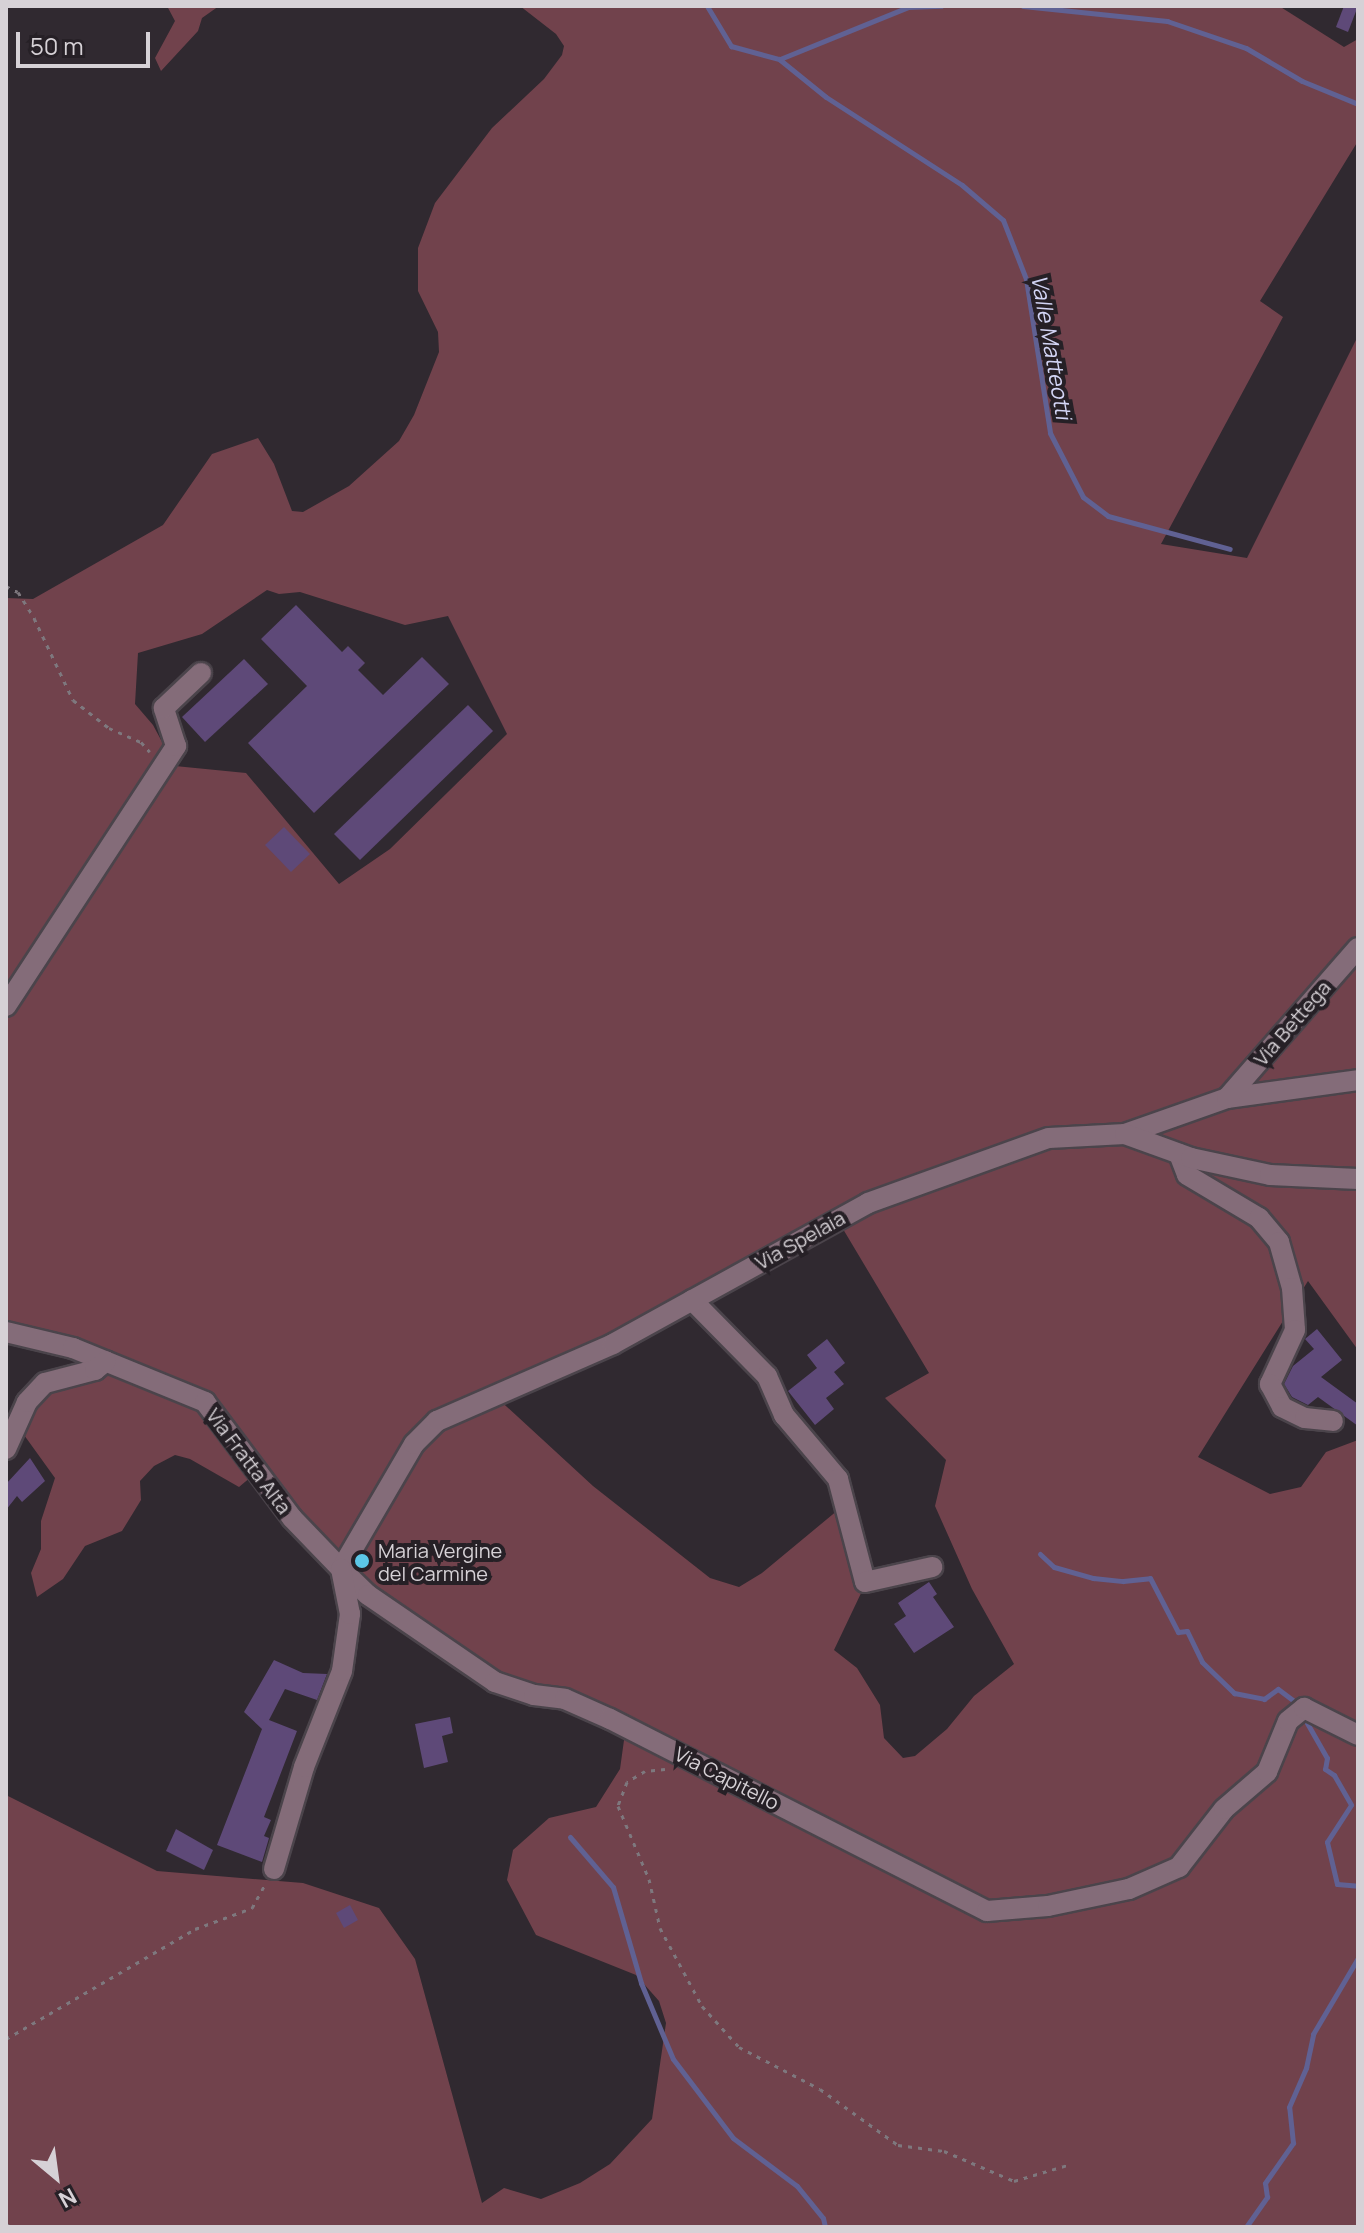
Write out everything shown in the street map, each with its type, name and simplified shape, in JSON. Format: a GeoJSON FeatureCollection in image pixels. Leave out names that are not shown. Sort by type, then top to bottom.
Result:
{"type":"FeatureCollection","features":[{"type":"Feature","properties":{"kind":"street"},"geometry":{"type":"LineString","coordinates":[[6,1006],[176,746],[164,708],[201,673]]}},
{"type":"Feature","properties":{"kind":"street","name":"Via Bettega"},"geometry":{"type":"LineString","coordinates":[[1227,1098],[1358,948]]}},
{"type":"Feature","properties":{"kind":"street","name":"Via Bettega"},"geometry":{"type":"LineString","coordinates":[[1125,1134],[1227,1098],[1358,1080]]}},
{"type":"Feature","properties":{"kind":"street","name":"Via Spelaia"},"geometry":{"type":"LineString","coordinates":[[341,1569],[414,1444],[437,1421],[613,1344],[868,1203],[1049,1138],[1125,1134],[1179,1154],[1270,1175],[1358,1179]]}},
{"type":"Feature","properties":{"kind":"street"},"geometry":{"type":"LineString","coordinates":[[1179,1154],[1187,1175],[1259,1218],[1279,1242],[1292,1288],[1295,1330],[1270,1384],[1282,1407],[1305,1418],[1333,1421]]}},
{"type":"Feature","properties":{"kind":"street"},"geometry":{"type":"LineString","coordinates":[[692,1300],[767,1376],[784,1415],[838,1479],[865,1582],[932,1567]]}},
{"type":"Feature","properties":{"kind":"street","name":"Via Fratta Alta"},"geometry":{"type":"LineString","coordinates":[[6,1332],[73,1348],[205,1402],[292,1518],[341,1569]]}},
{"type":"Feature","properties":{"kind":"street"},"geometry":{"type":"LineString","coordinates":[[6,1449],[27,1402],[45,1383],[95,1370],[106,1361]]}},
{"type":"Feature","properties":{"kind":"street"},"geometry":{"type":"LineString","coordinates":[[274,1869],[304,1767],[342,1671],[350,1614],[341,1569]]}},
{"type":"Feature","properties":{"kind":"street","name":"Via Capitello"},"geometry":{"type":"LineString","coordinates":[[341,1569],[368,1595],[495,1682],[534,1695],[565,1699],[610,1719],[987,1911],[1048,1906],[1129,1889],[1179,1867],[1224,1809],[1267,1772],[1288,1721],[1304,1708],[1358,1735]]}},
{"type":"Feature","properties":{"kind":"path"},"geometry":{"type":"LineString","coordinates":[[6,586],[18,592],[34,618],[73,700],[109,728],[141,742],[151,752]]}},
{"type":"Feature","properties":{"kind":"path"},"geometry":{"type":"LineString","coordinates":[[671,1769],[645,1771],[627,1782],[618,1806],[649,1879],[660,1928],[702,2006],[739,2047],[820,2089],[898,2145],[944,2151],[1014,2181],[1071,2164]]}},
{"type":"Feature","properties":{"kind":"path"},"geometry":{"type":"LineString","coordinates":[[6,2039],[195,1929],[252,1908],[274,1869]]}},
{"type":"Feature","properties":{"kind":"path"},"geometry":{"type":"LineString","coordinates":[[6,2214],[8,2227]]}},
{"type":"Feature","properties":{"kind":"shaded area"},"geometry":{"type":"Polygon","coordinates":[[[167,6],[219,6],[202,18],[198,31],[161,71],[155,58],[175,21],[167,6]]]}},
{"type":"Feature","properties":{"kind":"shaded area"},"geometry":{"type":"Polygon","coordinates":[[[520,6],[1279,6],[1344,47],[1358,39],[1358,141],[1260,301],[1283,317],[1161,544],[1247,558],[1358,336],[1358,1350],[1308,1281],[1198,1457],[1270,1494],[1301,1487],[1326,1452],[1358,1440],[1358,2227],[6,2227],[6,1795],[157,1871],[303,1883],[379,1908],[415,1959],[482,2203],[504,2188],[541,2199],[580,2183],[610,2164],[652,2119],[666,2023],[659,2001],[636,1975],[536,1935],[507,1880],[513,1850],[549,1818],[596,1807],[620,1769],[625,1733],[499,1683],[338,1567],[257,1472],[239,1487],[190,1459],[175,1455],[154,1466],[140,1481],[141,1500],[122,1531],[85,1546],[63,1579],[37,1597],[31,1573],[41,1549],[41,1521],[55,1478],[19,1428],[28,1410],[81,1360],[6,1333],[6,598],[33,599],[163,525],[212,454],[258,438],[274,464],[292,511],[303,512],[349,486],[399,441],[414,415],[439,352],[438,332],[418,291],[418,248],[435,203],[492,128],[544,79],[562,55],[564,46],[556,34],[520,6]],[[267,590],[202,634],[138,653],[135,704],[153,725],[175,766],[246,773],[339,884],[390,849],[507,734],[448,616],[405,625],[300,592],[279,594],[267,590]],[[840,1224],[494,1395],[593,1486],[710,1578],[739,1587],[762,1573],[844,1505],[863,1589],[834,1650],[857,1668],[880,1705],[884,1738],[903,1758],[915,1756],[947,1729],[974,1696],[1014,1664],[972,1589],[935,1506],[946,1460],[885,1398],[929,1373],[840,1224]]]}},
{"type":"Feature","properties":{"kind":"building"},"geometry":{"type":"Polygon","coordinates":[[[1344,6],[1358,6],[1348,32],[1336,27],[1344,6]]]}},
{"type":"Feature","properties":{"kind":"building"},"geometry":{"type":"Polygon","coordinates":[[[296,605],[342,652],[348,646],[365,663],[358,670],[383,695],[422,657],[449,684],[314,813],[248,743],[307,686],[261,639],[296,605]]]}},
{"type":"Feature","properties":{"kind":"building"},"geometry":{"type":"Polygon","coordinates":[[[244,659],[268,684],[205,742],[182,717],[244,659]]]}},
{"type":"Feature","properties":{"kind":"building"},"geometry":{"type":"Polygon","coordinates":[[[468,705],[493,731],[360,860],[334,834],[468,705]]]}},
{"type":"Feature","properties":{"kind":"building"},"geometry":{"type":"Polygon","coordinates":[[[284,827],[310,854],[291,872],[265,845],[284,827]]]}},
{"type":"Feature","properties":{"kind":"building"},"geometry":{"type":"Polygon","coordinates":[[[1317,1329],[1342,1360],[1321,1377],[1358,1404],[1358,1426],[1318,1397],[1308,1405],[1292,1397],[1284,1384],[1293,1366],[1314,1349],[1305,1339],[1317,1329]]]}},
{"type":"Feature","properties":{"kind":"building"},"geometry":{"type":"Polygon","coordinates":[[[827,1339],[845,1363],[834,1372],[844,1384],[826,1398],[834,1409],[815,1425],[788,1391],[817,1368],[807,1355],[827,1339]]]}},
{"type":"Feature","properties":{"kind":"building"},"geometry":{"type":"Polygon","coordinates":[[[30,1458],[45,1481],[22,1502],[17,1496],[6,1510],[6,1484],[30,1458]]]}},
{"type":"Feature","properties":{"kind":"building"},"geometry":{"type":"Polygon","coordinates":[[[929,1582],[937,1594],[933,1597],[954,1627],[914,1653],[894,1624],[906,1616],[898,1603],[929,1582]]]}},
{"type":"Feature","properties":{"kind":"building"},"geometry":{"type":"Polygon","coordinates":[[[274,1660],[303,1673],[327,1674],[317,1700],[285,1689],[269,1720],[297,1731],[264,1817],[271,1820],[264,1836],[269,1838],[262,1862],[217,1845],[262,1729],[244,1712],[274,1660]]]}},
{"type":"Feature","properties":{"kind":"building"},"geometry":{"type":"Polygon","coordinates":[[[450,1717],[453,1733],[442,1736],[448,1762],[424,1768],[415,1724],[450,1717]]]}},
{"type":"Feature","properties":{"kind":"building"},"geometry":{"type":"Polygon","coordinates":[[[176,1829],[213,1850],[204,1870],[166,1851],[176,1829]]]}},
{"type":"Feature","properties":{"kind":"building"},"geometry":{"type":"Polygon","coordinates":[[[350,1905],[358,1920],[344,1928],[336,1913],[350,1905]]]}},
{"type":"Feature","properties":{"kind":"waterway","name":"Valle Matteotti"},"geometry":{"type":"LineString","coordinates":[[707,6],[731,46],[779,59],[826,97],[962,185],[1003,220],[1026,279],[1050,433],[1083,497],[1108,516],[1230,549]]}},
{"type":"Feature","properties":{"kind":"waterway","name":"Valle Matteotti"},"geometry":{"type":"LineString","coordinates":[[780,59],[908,7],[941,6]]}},
{"type":"Feature","properties":{"kind":"waterway","name":"Valle Matteotti"},"geometry":{"type":"LineString","coordinates":[[1023,6],[1167,21],[1246,48],[1302,81],[1358,104]]}},
{"type":"Feature","properties":{"kind":"waterway"},"geometry":{"type":"LineString","coordinates":[[1040,1554],[1054,1567],[1093,1578],[1123,1581],[1150,1578],[1178,1632],[1187,1631],[1202,1662],[1234,1693],[1264,1699],[1278,1689],[1294,1701]]}},
{"type":"Feature","properties":{"kind":"waterway"},"geometry":{"type":"LineString","coordinates":[[1307,1723],[1327,1758],[1325,1769],[1334,1775],[1351,1805],[1327,1842],[1337,1884],[1358,1886]]}},
{"type":"Feature","properties":{"kind":"waterway"},"geometry":{"type":"LineString","coordinates":[[570,1837],[613,1887],[641,1983],[673,2059],[733,2138],[797,2186],[823,2218],[825,2227]]}},
{"type":"Feature","properties":{"kind":"waterway"},"geometry":{"type":"LineString","coordinates":[[1246,2227],[1267,2197],[1265,2183],[1293,2143],[1289,2107],[1306,2068],[1313,2034],[1358,1958]]}},
{"type":"Feature","properties":{"kind":"place","name":"Maria Vergine del Carmine"},"geometry":{"type":"Point","coordinates":[362,1561]}}]}
